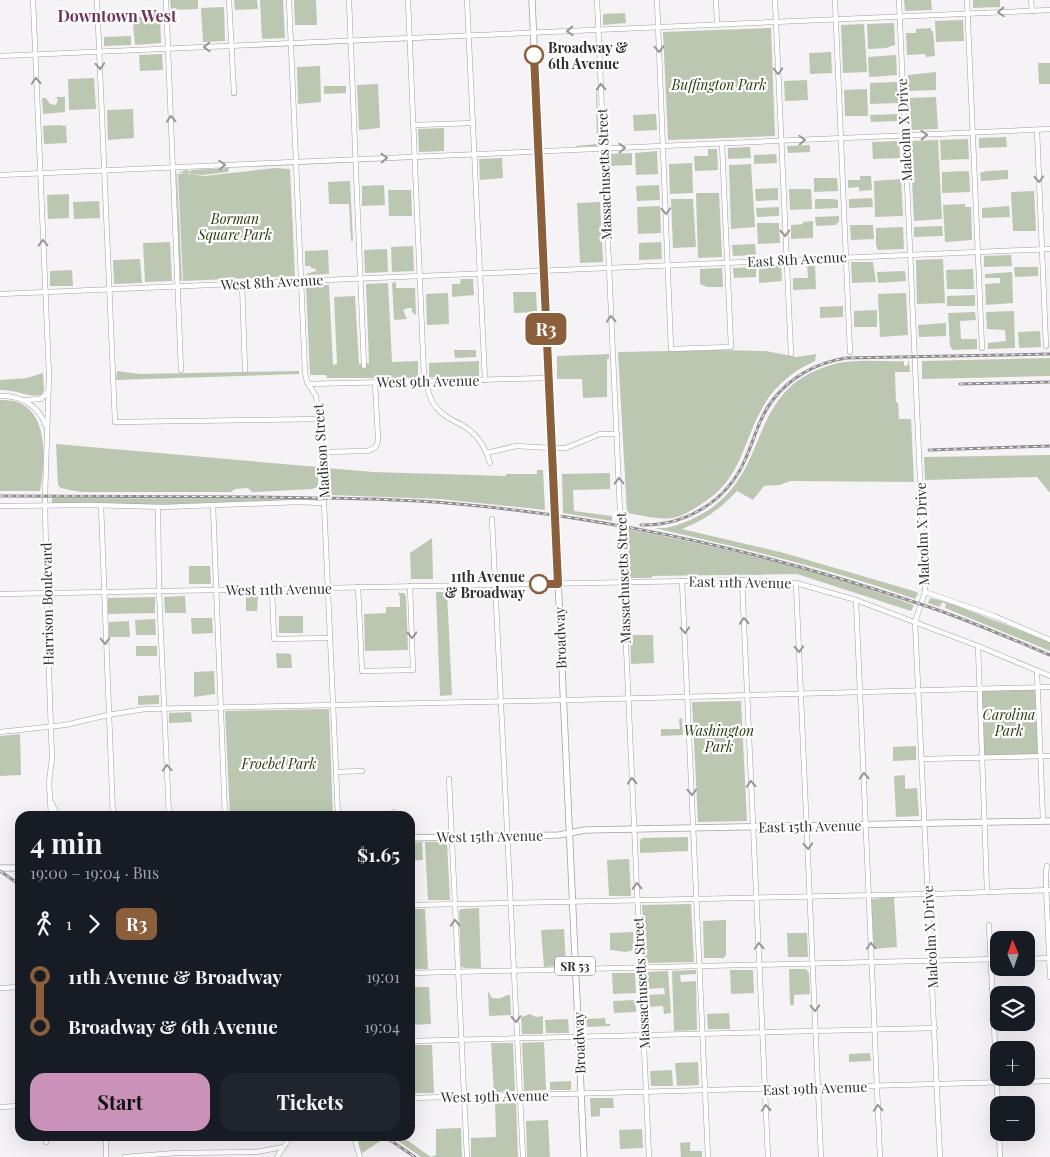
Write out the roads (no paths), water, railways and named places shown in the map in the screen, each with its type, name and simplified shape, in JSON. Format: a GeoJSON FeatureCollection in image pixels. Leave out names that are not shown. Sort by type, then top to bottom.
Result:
{"type":"FeatureCollection","features":[{"type":"Feature","properties":{"kind":"main road","name":"Broadway"},"geometry":{"type":"LineString","coordinates":[[532,0],[584,1157]]}},
{"type":"Feature","properties":{"kind":"main road","name":"East 15th Avenue"},"geometry":{"type":"LineString","coordinates":[[569,832],[585,830],[1047,821]]}},
{"type":"Feature","properties":{"kind":"main road","name":"West 15th Avenue"},"geometry":{"type":"LineString","coordinates":[[415,838],[559,835],[569,832]]}},
{"type":"Feature","properties":{"kind":"main road"},"geometry":{"type":"LineString","coordinates":[[0,868],[15,868]]}},
{"type":"Feature","properties":{"kind":"street","name":"Harrison Boulevard"},"geometry":{"type":"LineString","coordinates":[[33,0],[49,390],[45,505],[52,758],[49,782],[50,811]]}},
{"type":"Feature","properties":{"kind":"street"},"geometry":{"type":"LineString","coordinates":[[97,0],[115,422],[320,419]]}},
{"type":"Feature","properties":{"kind":"street"},"geometry":{"type":"LineString","coordinates":[[166,0],[181,370]]}},
{"type":"Feature","properties":{"kind":"street"},"geometry":{"type":"LineString","coordinates":[[229,0],[234,93]]}},
{"type":"Feature","properties":{"kind":"street","name":"Madison Street"},"geometry":{"type":"LineString","coordinates":[[289,0],[305,372],[308,384],[316,396],[320,419],[338,811]]}},
{"type":"Feature","properties":{"kind":"street"},"geometry":{"type":"LineString","coordinates":[[349,0],[364,366]]}},
{"type":"Feature","properties":{"kind":"street"},"geometry":{"type":"LineString","coordinates":[[408,0],[424,377],[430,398],[438,410],[468,429],[480,440],[490,463]]}},
{"type":"Feature","properties":{"kind":"street"},"geometry":{"type":"LineString","coordinates":[[467,0],[485,380]]}},
{"type":"Feature","properties":{"kind":"street","name":"Massachusetts Street"},"geometry":{"type":"LineString","coordinates":[[597,0],[649,1157]]}},
{"type":"Feature","properties":{"kind":"street"},"geometry":{"type":"LineString","coordinates":[[657,0],[671,349],[730,347],[722,144]]}},
{"type":"Feature","properties":{"kind":"street"},"geometry":{"type":"LineString","coordinates":[[716,0],[717,25]]}},
{"type":"Feature","properties":{"kind":"street"},"geometry":{"type":"LineString","coordinates":[[775,0],[791,354]]}},
{"type":"Feature","properties":{"kind":"street"},"geometry":{"type":"LineString","coordinates":[[835,0],[850,352]]}},
{"type":"Feature","properties":{"kind":"street","name":"Malcolm X Drive"},"geometry":{"type":"LineString","coordinates":[[899,0],[925,592],[915,622],[940,1157]]}},
{"type":"Feature","properties":{"kind":"street"},"geometry":{"type":"LineString","coordinates":[[967,0],[982,348]]}},
{"type":"Feature","properties":{"kind":"street"},"geometry":{"type":"LineString","coordinates":[[1031,0],[1032,11]]}},
{"type":"Feature","properties":{"kind":"street"},"geometry":{"type":"LineString","coordinates":[[0,56],[1050,10]]}},
{"type":"Feature","properties":{"kind":"street"},"geometry":{"type":"LineString","coordinates":[[414,125],[473,123]]}},
{"type":"Feature","properties":{"kind":"street"},"geometry":{"type":"LineString","coordinates":[[0,175],[1050,129]]}},
{"type":"Feature","properties":{"kind":"street"},"geometry":{"type":"LineString","coordinates":[[1037,130],[1046,346]]}},
{"type":"Feature","properties":{"kind":"street","name":"East 8th Avenue"},"geometry":{"type":"LineString","coordinates":[[543,270],[1050,249]]}},
{"type":"Feature","properties":{"kind":"street","name":"West 8th Avenue"},"geometry":{"type":"LineString","coordinates":[[0,294],[543,270]]}},
{"type":"Feature","properties":{"kind":"street"},"geometry":{"type":"LineString","coordinates":[[242,283],[245,370]]}},
{"type":"Feature","properties":{"kind":"street","name":"West 9th Avenue"},"geometry":{"type":"LineString","coordinates":[[308,384],[549,378]]}},
{"type":"Feature","properties":{"kind":"street"},"geometry":{"type":"LineString","coordinates":[[322,452],[368,451],[375,448],[378,441],[375,383]]}},
{"type":"Feature","properties":{"kind":"street"},"geometry":{"type":"LineString","coordinates":[[0,396],[12,396],[24,400],[41,399],[49,390]]}},
{"type":"Feature","properties":{"kind":"street"},"geometry":{"type":"LineString","coordinates":[[24,400],[43,417],[48,437]]}},
{"type":"Feature","properties":{"kind":"street"},"geometry":{"type":"LineString","coordinates":[[487,453],[516,446],[552,448],[574,446],[600,434],[617,434]]}},
{"type":"Feature","properties":{"kind":"street"},"geometry":{"type":"LineString","coordinates":[[0,506],[158,507],[298,502],[324,503]]}},
{"type":"Feature","properties":{"kind":"street"},"geometry":{"type":"LineString","coordinates":[[213,505],[225,811]]}},
{"type":"Feature","properties":{"kind":"street"},"geometry":{"type":"LineString","coordinates":[[101,506],[113,811]]}},
{"type":"Feature","properties":{"kind":"street"},"geometry":{"type":"LineString","coordinates":[[158,507],[159,591],[169,811]]}},
{"type":"Feature","properties":{"kind":"street"},"geometry":{"type":"LineString","coordinates":[[492,519],[523,1157]]}},
{"type":"Feature","properties":{"kind":"street"},"geometry":{"type":"LineString","coordinates":[[742,580],[768,1157]]}},
{"type":"Feature","properties":{"kind":"street","name":"East 11th Avenue"},"geometry":{"type":"LineString","coordinates":[[558,584],[742,580],[796,582],[856,600],[978,646],[1050,676]]}},
{"type":"Feature","properties":{"kind":"street"},"geometry":{"type":"LineString","coordinates":[[682,581],[708,1157]]}},
{"type":"Feature","properties":{"kind":"street"},"geometry":{"type":"LineString","coordinates":[[796,582],[821,1157]]}},
{"type":"Feature","properties":{"kind":"street","name":"West 11th Avenue"},"geometry":{"type":"LineString","coordinates":[[0,594],[558,584]]}},
{"type":"Feature","properties":{"kind":"street"},"geometry":{"type":"LineString","coordinates":[[358,587],[362,671],[413,670],[410,586]]}},
{"type":"Feature","properties":{"kind":"street"},"geometry":{"type":"LineString","coordinates":[[272,589],[274,639],[330,638]]}},
{"type":"Feature","properties":{"kind":"street"},"geometry":{"type":"LineString","coordinates":[[925,592],[994,616],[1050,640]]}},
{"type":"Feature","properties":{"kind":"street"},"geometry":{"type":"LineString","coordinates":[[856,600],[880,1157]]}},
{"type":"Feature","properties":{"kind":"street"},"geometry":{"type":"LineString","coordinates":[[978,646],[987,892]]}},
{"type":"Feature","properties":{"kind":"street"},"geometry":{"type":"LineString","coordinates":[[1037,671],[1040,756],[1047,821]]}},
{"type":"Feature","properties":{"kind":"street"},"geometry":{"type":"LineString","coordinates":[[0,732],[80,722],[108,714],[164,708],[1050,687]]}},
{"type":"Feature","properties":{"kind":"street"},"geometry":{"type":"LineString","coordinates":[[922,759],[1050,756]]}},
{"type":"Feature","properties":{"kind":"street"},"geometry":{"type":"LineString","coordinates":[[336,772],[362,771]]}},
{"type":"Feature","properties":{"kind":"street"},"geometry":{"type":"LineString","coordinates":[[449,779],[467,1157]]}},
{"type":"Feature","properties":{"kind":"street"},"geometry":{"type":"LineString","coordinates":[[50,800],[56,811]]}},
{"type":"Feature","properties":{"kind":"street"},"geometry":{"type":"LineString","coordinates":[[1047,866],[1050,977]]}},
{"type":"Feature","properties":{"kind":"street"},"geometry":{"type":"LineString","coordinates":[[935,894],[1048,890]]}},
{"type":"Feature","properties":{"kind":"street"},"geometry":{"type":"LineString","coordinates":[[415,905],[928,894]]}},
{"type":"Feature","properties":{"kind":"street"},"geometry":{"type":"LineString","coordinates":[[415,973],[990,960],[989,925]]}},
{"type":"Feature","properties":{"kind":"street"},"geometry":{"type":"LineString","coordinates":[[1035,959],[1050,958]]}},
{"type":"Feature","properties":{"kind":"street"},"geometry":{"type":"LineString","coordinates":[[991,976],[994,1041]]}},
{"type":"Feature","properties":{"kind":"street"},"geometry":{"type":"LineString","coordinates":[[0,988],[15,987]]}},
{"type":"Feature","properties":{"kind":"street"},"geometry":{"type":"LineString","coordinates":[[415,1041],[934,1028]]}},
{"type":"Feature","properties":{"kind":"street","name":"East 19th Avenue"},"geometry":{"type":"LineString","coordinates":[[1035,1082],[1050,1082]]}},
{"type":"Feature","properties":{"kind":"street","name":"East 19th Avenue"},"geometry":{"type":"LineString","coordinates":[[581,1094],[990,1083]]}},
{"type":"Feature","properties":{"kind":"street","name":"West 19th Avenue"},"geometry":{"type":"LineString","coordinates":[[415,1098],[581,1094]]}},
{"type":"Feature","properties":{"kind":"street"},"geometry":{"type":"LineString","coordinates":[[0,1107],[15,1106]]}},
{"type":"Feature","properties":{"kind":"street"},"geometry":{"type":"LineString","coordinates":[[106,1141],[106,1157]]}},
{"type":"Feature","properties":{"kind":"street"},"geometry":{"type":"LineString","coordinates":[[277,1157],[288,1141]]}},
{"type":"Feature","properties":{"kind":"street"},"geometry":{"type":"LineString","coordinates":[[354,1157],[360,1155],[356,1141]]}},
{"type":"Feature","properties":{"kind":"street"},"geometry":{"type":"LineString","coordinates":[[999,1141],[1000,1157]]}},
{"type":"Feature","properties":{"kind":"street"},"geometry":{"type":"LineString","coordinates":[[125,1157],[256,1152],[283,1148]]}},
{"type":"Feature","properties":{"kind":"street"},"geometry":{"type":"LineString","coordinates":[[256,1152],[263,1157]]}},
{"type":"Feature","properties":{"kind":"railway"},"geometry":{"type":"LineString","coordinates":[[641,525],[658,524],[689,516],[716,499],[737,475],[760,422],[772,401],[787,384],[814,367],[846,358],[1050,354]]}},
{"type":"Feature","properties":{"kind":"railway"},"geometry":{"type":"LineString","coordinates":[[960,384],[1050,382]]}},
{"type":"Feature","properties":{"kind":"railway"},"geometry":{"type":"LineString","coordinates":[[929,450],[1050,446]]}},
{"type":"Feature","properties":{"kind":"railway"},"geometry":{"type":"LineString","coordinates":[[0,496],[383,499],[458,504],[575,518],[692,540],[807,569],[936,609],[1050,655]]}},
{"type":"Feature","properties":{"kind":"railway"},"geometry":{"type":"LineString","coordinates":[[0,871],[15,882]]}},
{"type":"Feature","properties":{"kind":"railway"},"geometry":{"type":"LineString","coordinates":[[391,1141],[415,1157]]}},
{"type":"Feature","properties":{"kind":"place","name":"Broadway & 6th Avenue"},"geometry":{"type":"Point","coordinates":[534,55]}},
{"type":"Feature","properties":{"kind":"place","name":"11th Avenue & Broadway"},"geometry":{"type":"Point","coordinates":[539,584]}},
{"type":"Feature","properties":{"kind":"district","name":"Downtown West"},"geometry":{"type":"Point","coordinates":[117,15]}},
{"type":"Feature","properties":{"kind":"park label","name":"Buffington Park"},"geometry":{"type":"Point","coordinates":[719,84]}},
{"type":"Feature","properties":{"kind":"park label","name":"Borman Square Park"},"geometry":{"type":"Point","coordinates":[235,226]}},
{"type":"Feature","properties":{"kind":"park label","name":"Carolina Park"},"geometry":{"type":"Point","coordinates":[1009,722]}},
{"type":"Feature","properties":{"kind":"park label","name":"Washington Park"},"geometry":{"type":"Point","coordinates":[719,738]}},
{"type":"Feature","properties":{"kind":"park label","name":"Froebel Park"},"geometry":{"type":"Point","coordinates":[279,763]}}]}
